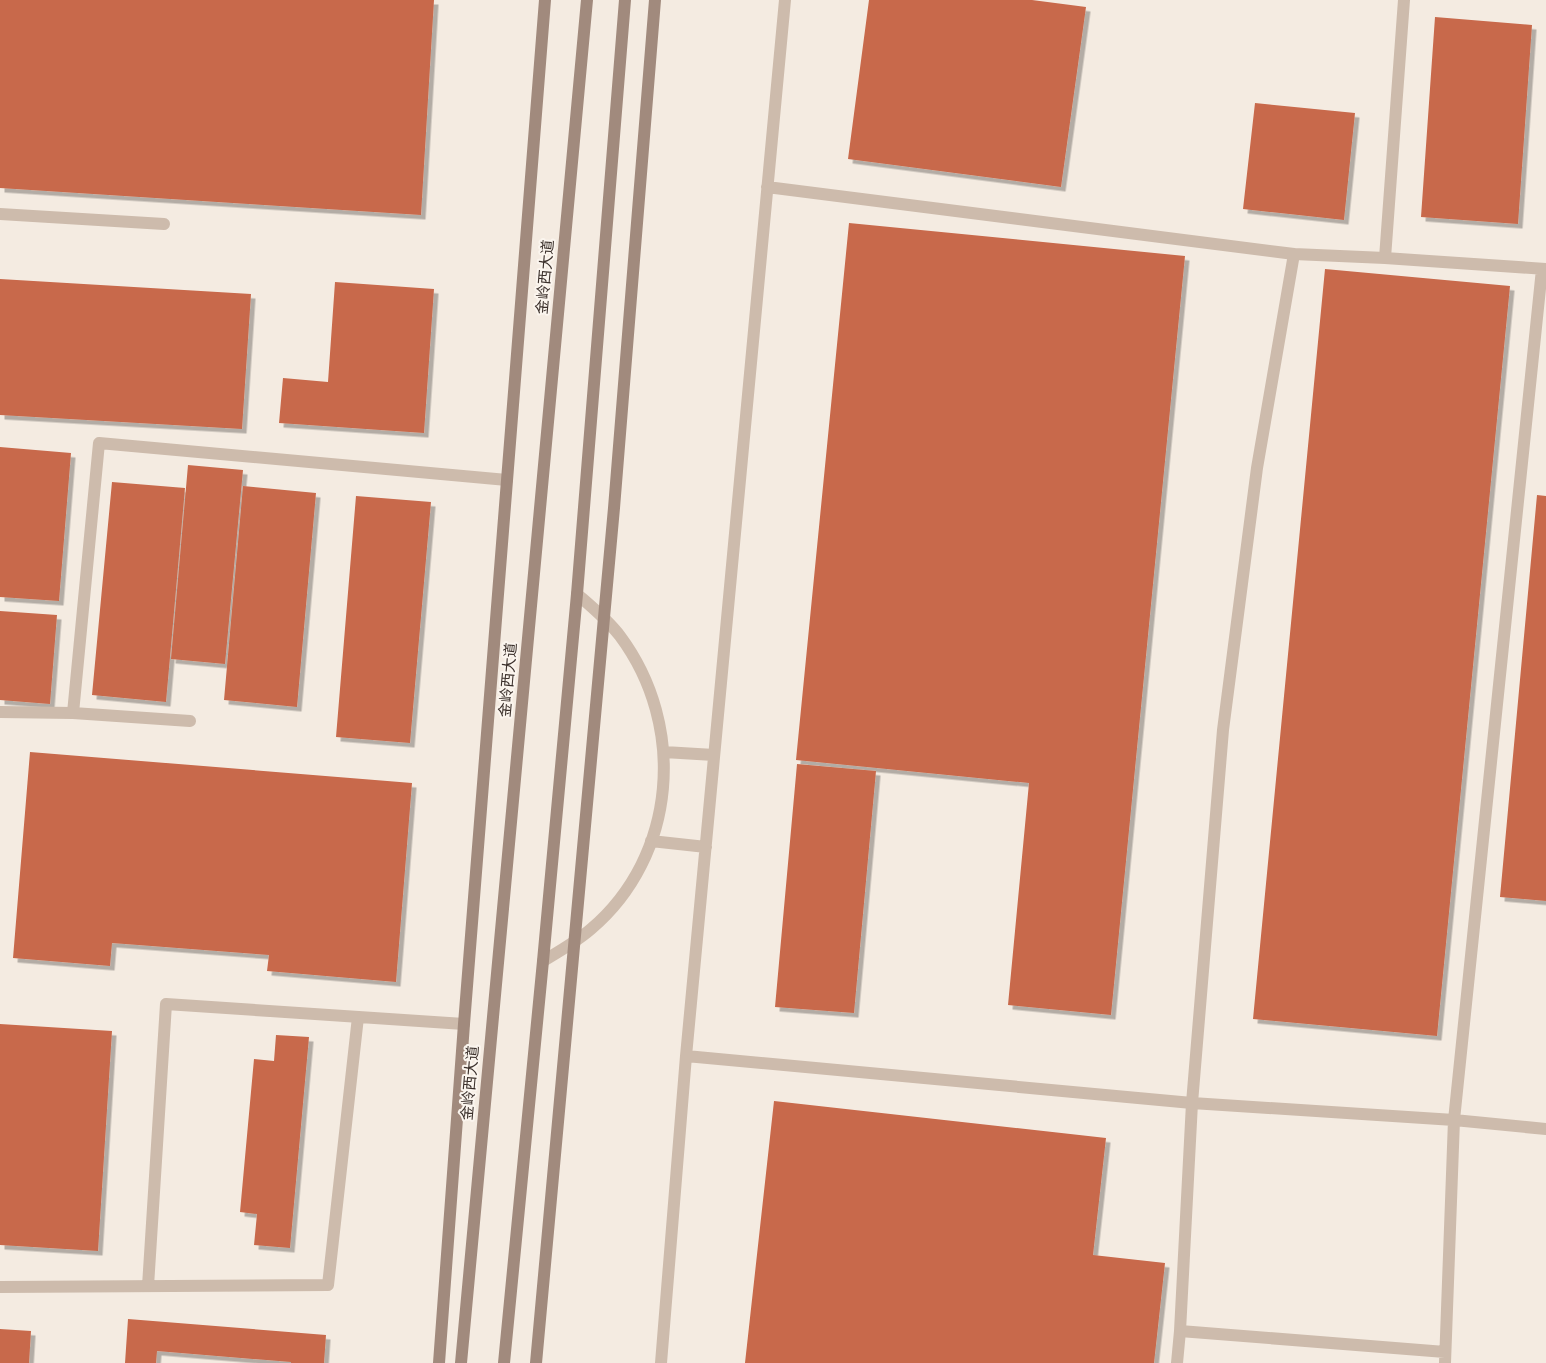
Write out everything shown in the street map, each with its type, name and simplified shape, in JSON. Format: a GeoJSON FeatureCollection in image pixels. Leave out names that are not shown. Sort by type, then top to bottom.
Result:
{"type":"FeatureCollection","features":[{"type":"Feature","properties":{"kind":"street"},"geometry":{"type":"LineString","coordinates":[[438,1363],[545,0]]}},
{"type":"Feature","properties":{"kind":"street","name":"金岭西大道"},"geometry":{"type":"LineString","coordinates":[[461,1363],[587,0]]}},
{"type":"Feature","properties":{"kind":"street"},"geometry":{"type":"LineString","coordinates":[[504,1363],[577,594],[625,0]]}},
{"type":"Feature","properties":{"kind":"street"},"geometry":{"type":"LineString","coordinates":[[536,1363],[604,618],[655,0]]}},
{"type":"Feature","properties":{"kind":"street"},"geometry":{"type":"LineString","coordinates":[[662,1363],[686,1056],[785,0]]}},
{"type":"Feature","properties":{"kind":"street"},"geometry":{"type":"LineString","coordinates":[[1385,258],[1404,0]]}},
{"type":"Feature","properties":{"kind":"street"},"geometry":{"type":"LineString","coordinates":[[766,187],[1294,254],[1544,269],[1454,1120],[1445,1358],[1180,1331]]}},
{"type":"Feature","properties":{"kind":"street"},"geometry":{"type":"LineString","coordinates":[[0,214],[164,224]]}},
{"type":"Feature","properties":{"kind":"street"},"geometry":{"type":"LineString","coordinates":[[1176,1363],[1180,1331],[1192,1103],[1223,730],[1257,468],[1294,254]]}},
{"type":"Feature","properties":{"kind":"street"},"geometry":{"type":"LineString","coordinates":[[72,713],[99,443],[507,480]]}},
{"type":"Feature","properties":{"kind":"street"},"geometry":{"type":"LineString","coordinates":[[543,961],[591,929],[612,909],[623,894],[643,861],[651,842],[661,806],[665,776],[664,752],[658,716],[649,688],[636,661],[620,636],[604,618],[577,594]]}},
{"type":"Feature","properties":{"kind":"street"},"geometry":{"type":"LineString","coordinates":[[0,712],[72,713],[190,721]]}},
{"type":"Feature","properties":{"kind":"street"},"geometry":{"type":"LineString","coordinates":[[664,752],[714,755]]}},
{"type":"Feature","properties":{"kind":"street"},"geometry":{"type":"LineString","coordinates":[[651,842],[706,847]]}},
{"type":"Feature","properties":{"kind":"street"},"geometry":{"type":"LineString","coordinates":[[148,1286],[166,1004],[464,1024]]}},
{"type":"Feature","properties":{"kind":"street"},"geometry":{"type":"LineString","coordinates":[[0,1287],[328,1285],[358,1017]]}},
{"type":"Feature","properties":{"kind":"street"},"geometry":{"type":"LineString","coordinates":[[686,1056],[1192,1103],[1454,1120],[1546,1129]]}},
{"type":"Feature","properties":{"kind":"building"},"geometry":{"type":"Polygon","coordinates":[[[0,0],[434,0],[421,215],[0,188],[0,0]]]}},
{"type":"Feature","properties":{"kind":"building"},"geometry":{"type":"Polygon","coordinates":[[[869,0],[1032,0],[1086,7],[1061,187],[848,159],[869,0]]]}},
{"type":"Feature","properties":{"kind":"building"},"geometry":{"type":"Polygon","coordinates":[[[1435,17],[1532,25],[1518,224],[1421,217],[1435,17]]]}},
{"type":"Feature","properties":{"kind":"building"},"geometry":{"type":"Polygon","coordinates":[[[1255,103],[1355,113],[1344,220],[1243,209],[1255,103]]]}},
{"type":"Feature","properties":{"kind":"building"},"geometry":{"type":"Polygon","coordinates":[[[849,223],[1185,256],[1111,1015],[1008,1005],[1029,783],[796,760],[849,223]]]}},
{"type":"Feature","properties":{"kind":"building"},"geometry":{"type":"Polygon","coordinates":[[[1325,269],[1510,286],[1437,1036],[1253,1019],[1325,269]]]}},
{"type":"Feature","properties":{"kind":"building"},"geometry":{"type":"Polygon","coordinates":[[[0,279],[251,294],[242,429],[0,415],[0,279]]]}},
{"type":"Feature","properties":{"kind":"building"},"geometry":{"type":"Polygon","coordinates":[[[335,282],[434,289],[424,433],[279,423],[283,378],[328,382],[335,282]]]}},
{"type":"Feature","properties":{"kind":"building"},"geometry":{"type":"Polygon","coordinates":[[[0,447],[71,453],[59,601],[0,597],[0,447]]]}},
{"type":"Feature","properties":{"kind":"building"},"geometry":{"type":"Polygon","coordinates":[[[188,465],[243,470],[225,664],[171,659],[188,465]]]}},
{"type":"Feature","properties":{"kind":"building"},"geometry":{"type":"Polygon","coordinates":[[[112,482],[185,488],[166,702],[92,695],[112,482]]]}},
{"type":"Feature","properties":{"kind":"building"},"geometry":{"type":"Polygon","coordinates":[[[243,486],[316,493],[297,707],[224,700],[243,486]]]}},
{"type":"Feature","properties":{"kind":"building"},"geometry":{"type":"Polygon","coordinates":[[[1537,495],[1546,496],[1546,901],[1500,897],[1537,495]]]}},
{"type":"Feature","properties":{"kind":"building"},"geometry":{"type":"Polygon","coordinates":[[[356,496],[431,502],[410,743],[336,737],[356,496]]]}},
{"type":"Feature","properties":{"kind":"building"},"geometry":{"type":"Polygon","coordinates":[[[0,611],[57,615],[50,704],[0,700],[0,611]]]}},
{"type":"Feature","properties":{"kind":"building"},"geometry":{"type":"Polygon","coordinates":[[[30,752],[412,783],[396,982],[267,971],[269,955],[112,943],[110,966],[13,958],[30,752]]]}},
{"type":"Feature","properties":{"kind":"building"},"geometry":{"type":"Polygon","coordinates":[[[797,764],[876,771],[854,1013],[775,1007],[797,764]]]}},
{"type":"Feature","properties":{"kind":"building"},"geometry":{"type":"Polygon","coordinates":[[[0,1024],[112,1031],[98,1251],[0,1245],[0,1024]]]}},
{"type":"Feature","properties":{"kind":"building"},"geometry":{"type":"Polygon","coordinates":[[[276,1035],[309,1037],[290,1248],[254,1245],[257,1214],[240,1212],[254,1059],[274,1061],[276,1035]]]}},
{"type":"Feature","properties":{"kind":"building"},"geometry":{"type":"Polygon","coordinates":[[[774,1101],[1106,1138],[1093,1255],[1165,1263],[1154,1363],[745,1363],[774,1101]]]}},
{"type":"Feature","properties":{"kind":"building"},"geometry":{"type":"Polygon","coordinates":[[[128,1319],[326,1335],[324,1363],[291,1363],[157,1351],[156,1363],[125,1363],[128,1319]]]}},
{"type":"Feature","properties":{"kind":"building"},"geometry":{"type":"Polygon","coordinates":[[[0,1329],[31,1331],[29,1363],[0,1363],[0,1329]]]}}]}
